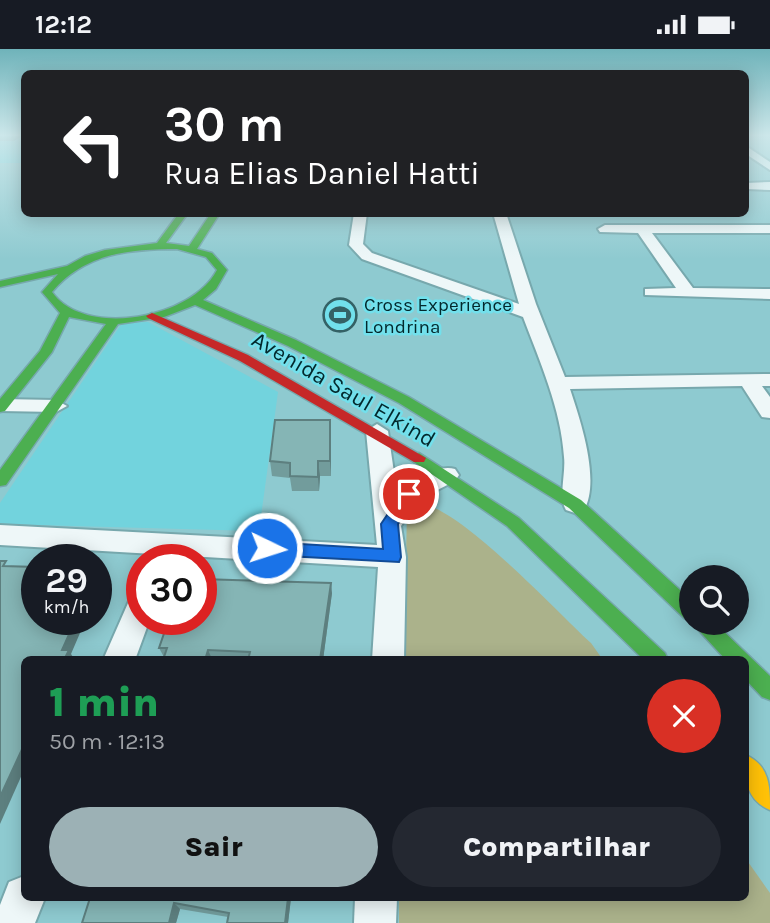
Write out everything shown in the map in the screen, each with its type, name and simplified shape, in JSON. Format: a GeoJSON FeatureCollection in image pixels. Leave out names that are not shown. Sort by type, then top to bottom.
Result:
{"type":"FeatureCollection","features":[{"type":"Feature","properties":{"kind":"main road"},"geometry":{"type":"LineString","coordinates":[[160,245],[181,217]]}},
{"type":"Feature","properties":{"kind":"main road"},"geometry":{"type":"LineString","coordinates":[[192,249],[213,217]]}},
{"type":"Feature","properties":{"kind":"main road"},"geometry":{"type":"LineString","coordinates":[[0,284],[66,269],[110,251],[160,245],[207,254],[217,261],[222,270],[220,280],[211,291],[196,301],[152,316],[115,320],[0,294]]}},
{"type":"Feature","properties":{"kind":"main road"},"geometry":{"type":"LineString","coordinates":[[1,406],[44,358],[58,336],[44,304],[53,280],[66,269]]}},
{"type":"Feature","properties":{"kind":"main road","name":"Avenida Saul Elkind"},"geometry":{"type":"LineString","coordinates":[[196,301],[292,343],[404,400],[575,504],[679,601]]}},
{"type":"Feature","properties":{"kind":"main road","name":"Avenida Saul Elkind"},"geometry":{"type":"LineString","coordinates":[[152,316],[244,358],[377,431],[447,475],[513,522],[654,656]]}},
{"type":"Feature","properties":{"kind":"main road"},"geometry":{"type":"LineString","coordinates":[[0,481],[115,320]]}},
{"type":"Feature","properties":{"kind":"main road"},"geometry":{"type":"LineString","coordinates":[[714,635],[736,656]]}},
{"type":"Feature","properties":{"kind":"main road"},"geometry":{"type":"LineString","coordinates":[[749,669],[770,690]]}},
{"type":"Feature","properties":{"kind":"main road"},"geometry":{"type":"LineString","coordinates":[[749,771],[768,793]]}},
{"type":"Feature","properties":{"kind":"street"},"geometry":{"type":"LineString","coordinates":[[749,185],[770,186]]}},
{"type":"Feature","properties":{"kind":"street"},"geometry":{"type":"LineString","coordinates":[[360,217],[356,245],[367,256],[531,314]]}},
{"type":"Feature","properties":{"kind":"street"},"geometry":{"type":"LineString","coordinates":[[500,217],[531,314],[558,383],[579,459],[575,504]]}},
{"type":"Feature","properties":{"kind":"street"},"geometry":{"type":"LineString","coordinates":[[605,229],[770,229]]}},
{"type":"Feature","properties":{"kind":"street"},"geometry":{"type":"LineString","coordinates":[[643,230],[688,293]]}},
{"type":"Feature","properties":{"kind":"street"},"geometry":{"type":"LineString","coordinates":[[651,292],[770,293]]}},
{"type":"Feature","properties":{"kind":"street"},"geometry":{"type":"LineString","coordinates":[[747,379],[770,412]]}},
{"type":"Feature","properties":{"kind":"street"},"geometry":{"type":"LineString","coordinates":[[558,383],[770,380]]}},
{"type":"Feature","properties":{"kind":"street"},"geometry":{"type":"LineString","coordinates":[[1,406],[56,405]]}},
{"type":"Feature","properties":{"kind":"street"},"geometry":{"type":"LineString","coordinates":[[377,431],[393,557],[388,656]]}},
{"type":"Feature","properties":{"kind":"street"},"geometry":{"type":"LineString","coordinates":[[389,524],[409,494],[447,475]]}},
{"type":"Feature","properties":{"kind":"street"},"geometry":{"type":"LineString","coordinates":[[0,535],[126,547]]}},
{"type":"Feature","properties":{"kind":"street"},"geometry":{"type":"LineString","coordinates":[[217,552],[393,557]]}},
{"type":"Feature","properties":{"kind":"street"},"geometry":{"type":"LineString","coordinates":[[121,656],[129,635]]}},
{"type":"Feature","properties":{"kind":"street"},"geometry":{"type":"LineString","coordinates":[[14,923],[22,901]]}},
{"type":"Feature","properties":{"kind":"street"},"geometry":{"type":"LineString","coordinates":[[375,923],[376,901]]}},
{"type":"Feature","properties":{"kind":"shaded area"},"geometry":{"type":"Polygon","coordinates":[[[148,322],[278,392],[259,531],[0,524],[0,503],[122,323],[148,322]]]}},
{"type":"Feature","properties":{"kind":"green space"},"geometry":{"type":"Polygon","coordinates":[[[425,504],[465,527],[534,587],[591,643],[600,656],[404,656],[407,509],[425,504]]]}},
{"type":"Feature","properties":{"kind":"green space"},"geometry":{"type":"Polygon","coordinates":[[[749,863],[770,893],[770,923],[399,923],[399,901],[749,901],[749,863]]]}},
{"type":"Feature","properties":{"kind":"building"},"geometry":{"type":"Polygon","coordinates":[[[275,420],[330,420],[330,461],[318,461],[318,477],[290,476],[290,463],[270,461],[275,420]]]}},
{"type":"Feature","properties":{"kind":"building"},"geometry":{"type":"Polygon","coordinates":[[[0,561],[6,561],[3,566],[21,567],[21,635],[69,635],[62,650],[69,650],[66,656],[21,656],[21,752],[0,797],[0,561]]]}},
{"type":"Feature","properties":{"kind":"building"},"geometry":{"type":"Polygon","coordinates":[[[217,579],[331,583],[321,656],[249,656],[250,652],[208,650],[206,656],[164,656],[167,648],[159,648],[163,635],[217,635],[217,579]]]}},
{"type":"Feature","properties":{"kind":"building"},"geometry":{"type":"Polygon","coordinates":[[[89,901],[288,901],[285,923],[227,923],[229,913],[174,903],[169,923],[82,923],[89,901]]]}},
{"type":"Feature","properties":{"kind":"traffic: fast"},"geometry":{"type":"LineString","coordinates":[[160,245],[181,217]]}},
{"type":"Feature","properties":{"kind":"traffic: fast"},"geometry":{"type":"LineString","coordinates":[[192,249],[213,217]]}},
{"type":"Feature","properties":{"kind":"traffic: fast"},"geometry":{"type":"LineString","coordinates":[[177,246],[209,255],[222,270],[211,289],[180,308],[138,319],[96,320],[61,309],[47,292],[59,278],[88,258],[122,249],[177,246]]}},
{"type":"Feature","properties":{"kind":"traffic: fast"},"geometry":{"type":"LineString","coordinates":[[0,284],[66,269]]}},
{"type":"Feature","properties":{"kind":"traffic: fast"},"geometry":{"type":"LineString","coordinates":[[196,301],[292,343],[404,400],[575,504],[679,601]]}},
{"type":"Feature","properties":{"kind":"traffic: fast"},"geometry":{"type":"LineString","coordinates":[[0,408],[46,352],[65,313]]}},
{"type":"Feature","properties":{"kind":"traffic: fast"},"geometry":{"type":"LineString","coordinates":[[0,481],[115,320]]}},
{"type":"Feature","properties":{"kind":"traffic: fast"},"geometry":{"type":"LineString","coordinates":[[419,458],[513,522],[654,656]]}},
{"type":"Feature","properties":{"kind":"traffic: fast"},"geometry":{"type":"LineString","coordinates":[[714,635],[736,656]]}},
{"type":"Feature","properties":{"kind":"traffic: fast"},"geometry":{"type":"LineString","coordinates":[[749,669],[770,690]]}},
{"type":"Feature","properties":{"kind":"traffic: slow"},"geometry":{"type":"LineString","coordinates":[[749,771],[770,798]]}},
{"type":"Feature","properties":{"kind":"traffic: jam"},"geometry":{"type":"LineString","coordinates":[[152,316],[244,358],[419,458]]}},
{"type":"Feature","properties":{"kind":"place","name":"Cross Experience Londrina"},"geometry":{"type":"Point","coordinates":[340,315]}},
{"type":"Feature","properties":{"kind":"route"},"geometry":{"type":"LineString","coordinates":[[267,548],[393,557],[389,524],[409,494]]}}]}
